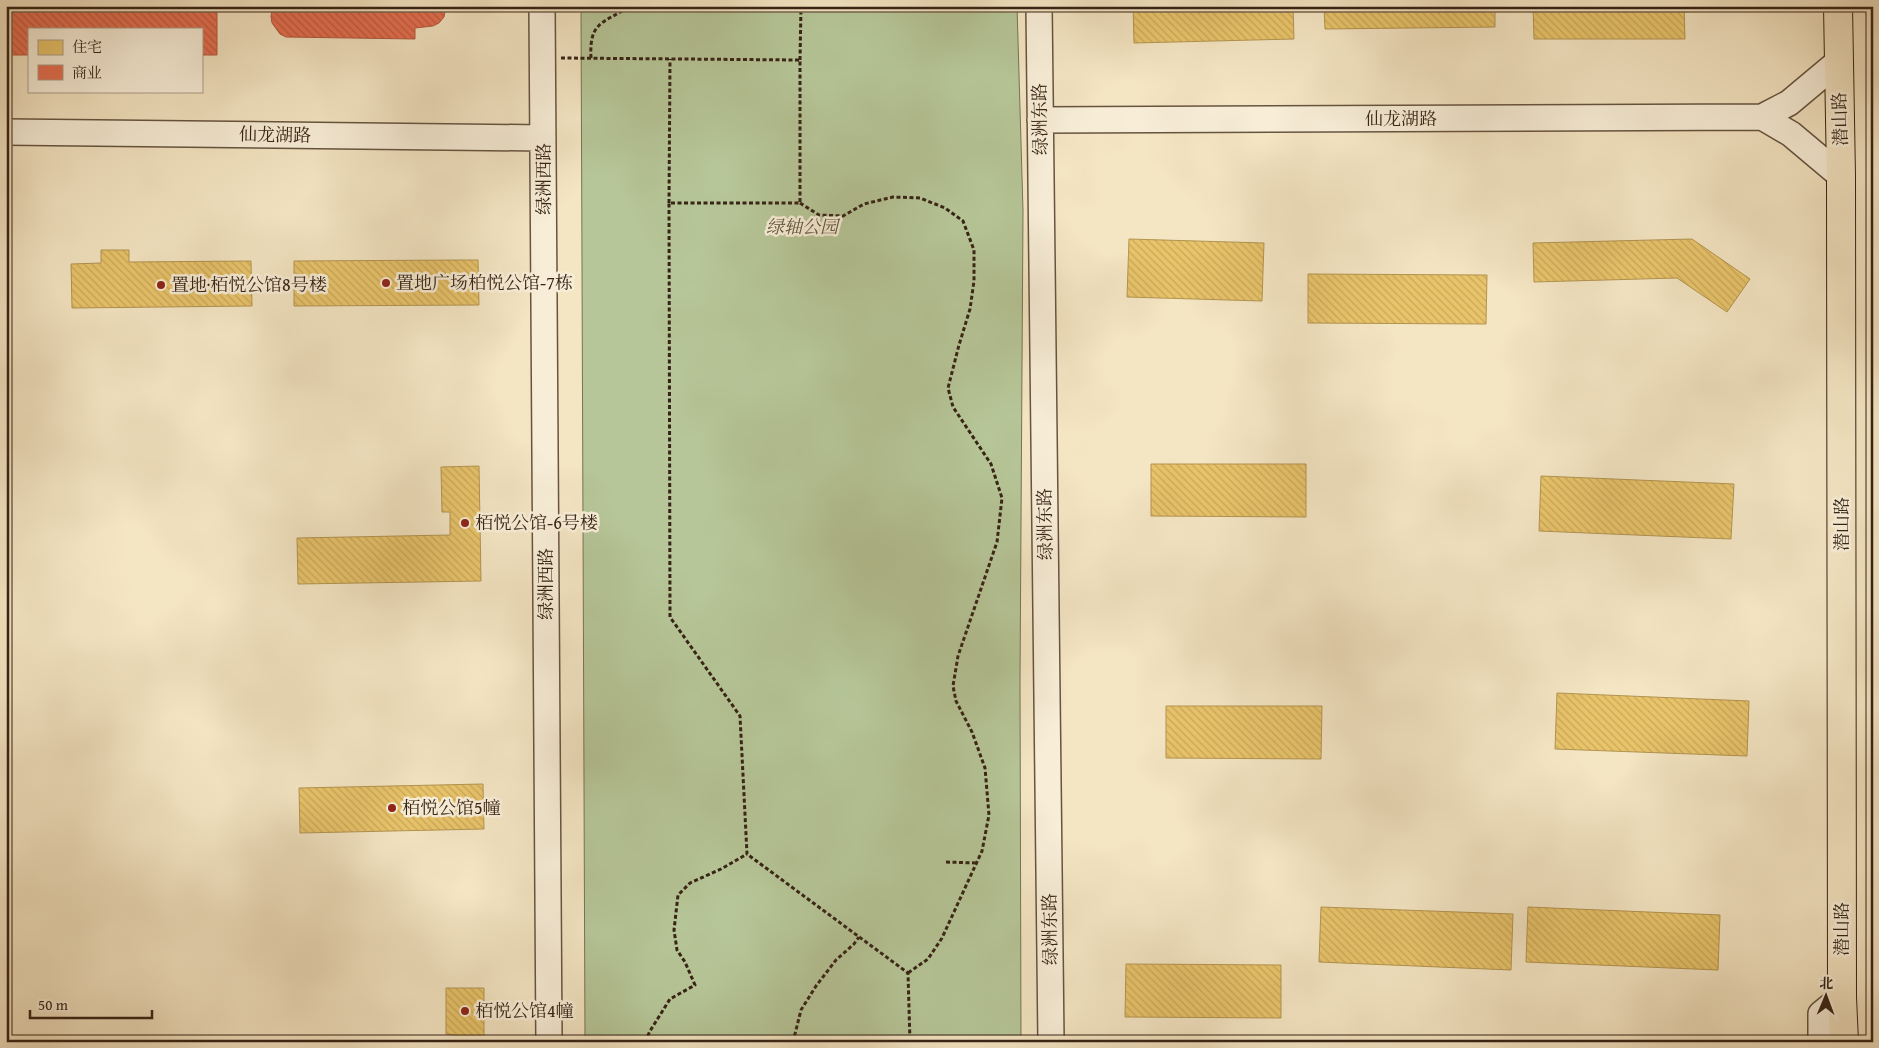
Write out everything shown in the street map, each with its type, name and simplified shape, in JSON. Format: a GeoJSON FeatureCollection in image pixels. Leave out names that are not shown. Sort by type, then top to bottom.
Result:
{"type":"FeatureCollection","features":[{"type":"Feature","properties":{"kind":"main road","name":"潜山路"},"geometry":{"type":"LineString","coordinates":[[1838,6],[1842,176],[1842,997],[1844,1042]]}},
{"type":"Feature","properties":{"kind":"street","name":"绿洲西路"},"geometry":{"type":"LineString","coordinates":[[542,6],[549,1042]]}},
{"type":"Feature","properties":{"kind":"street","name":"绿洲东路"},"geometry":{"type":"LineString","coordinates":[[1038,6],[1051,1042]]}},
{"type":"Feature","properties":{"kind":"street"},"geometry":{"type":"LineString","coordinates":[[1762,117],[1790,103],[1838,62]]}},
{"type":"Feature","properties":{"kind":"street","name":"仙龙湖路"},"geometry":{"type":"LineString","coordinates":[[1040,120],[1762,117]]}},
{"type":"Feature","properties":{"kind":"street"},"geometry":{"type":"LineString","coordinates":[[1762,117],[1790,134],[1842,176]]}},
{"type":"Feature","properties":{"kind":"street","name":"仙龙湖路"},"geometry":{"type":"LineString","coordinates":[[6,132],[543,138]]}},
{"type":"Feature","properties":{"kind":"street"},"geometry":{"type":"LineString","coordinates":[[1821,1042],[1821,1014],[1842,997]]}},
{"type":"Feature","properties":{"kind":"path"},"geometry":{"type":"LineString","coordinates":[[591,58],[590,40],[597,26],[630,6]]}},
{"type":"Feature","properties":{"kind":"path"},"geometry":{"type":"LineString","coordinates":[[800,203],[801,7],[805,6]]}},
{"type":"Feature","properties":{"kind":"path"},"geometry":{"type":"LineString","coordinates":[[820,6],[853,6]]}},
{"type":"Feature","properties":{"kind":"path"},"geometry":{"type":"LineString","coordinates":[[543,58],[800,60]]}},
{"type":"Feature","properties":{"kind":"path"},"geometry":{"type":"LineString","coordinates":[[670,59],[670,617],[740,716],[747,854]]}},
{"type":"Feature","properties":{"kind":"path"},"geometry":{"type":"LineString","coordinates":[[669,203],[800,203],[819,215],[843,216],[864,204],[893,197],[920,198],[945,208],[964,222],[974,250],[970,309],[948,388],[953,407],[991,464],[1002,498],[998,542],[958,656],[953,686],[956,701],[972,732],[985,768],[989,815],[982,851],[942,938],[928,959],[908,973]]}},
{"type":"Feature","properties":{"kind":"path"},"geometry":{"type":"LineString","coordinates":[[747,854],[908,973]]}},
{"type":"Feature","properties":{"kind":"path"},"geometry":{"type":"LineString","coordinates":[[645,1042],[670,999],[696,985],[677,950],[674,930],[678,895],[690,883],[721,870],[747,854]]}},
{"type":"Feature","properties":{"kind":"path"},"geometry":{"type":"LineString","coordinates":[[946,862],[976,862]]}},
{"type":"Feature","properties":{"kind":"path"},"geometry":{"type":"LineString","coordinates":[[792,1042],[801,1010],[811,994],[836,960],[854,944],[859,936]]}},
{"type":"Feature","properties":{"kind":"path"},"geometry":{"type":"LineString","coordinates":[[908,973],[910,1042]]}},
{"type":"Feature","properties":{"kind":"green space","name":"绿轴公园"},"geometry":{"type":"Polygon","coordinates":[[[581,6],[1017,6],[1023,211],[1020,680],[1021,1042],[585,1042],[581,6]]]}},
{"type":"Feature","properties":{"kind":"building: 住宅"},"geometry":{"type":"Polygon","coordinates":[[[1133,6],[1293,6],[1294,39],[1134,43],[1133,6]]]}},
{"type":"Feature","properties":{"kind":"building: 住宅"},"geometry":{"type":"Polygon","coordinates":[[[1324,6],[1495,6],[1495,27],[1325,29],[1324,6]]]}},
{"type":"Feature","properties":{"kind":"building: 住宅"},"geometry":{"type":"Polygon","coordinates":[[[1533,6],[1684,6],[1685,39],[1534,39],[1533,6]]]}},
{"type":"Feature","properties":{"kind":"building: 住宅"},"geometry":{"type":"Polygon","coordinates":[[[1129,239],[1264,243],[1262,301],[1127,297],[1129,239]]]}},
{"type":"Feature","properties":{"kind":"building: 住宅"},"geometry":{"type":"Polygon","coordinates":[[[1692,239],[1750,279],[1727,312],[1677,278],[1534,282],[1533,243],[1692,239]]]}},
{"type":"Feature","properties":{"kind":"building: 住宅","name":"置地·栢悦公馆8号楼"},"geometry":{"type":"Polygon","coordinates":[[[101,250],[129,250],[129,262],[251,261],[252,306],[72,308],[71,264],[101,263],[101,250]]]}},
{"type":"Feature","properties":{"kind":"building: 住宅","name":"置地广场柏悦公馆-7栋"},"geometry":{"type":"Polygon","coordinates":[[[478,260],[479,305],[294,306],[294,261],[478,260]]]}},
{"type":"Feature","properties":{"kind":"building: 住宅"},"geometry":{"type":"Polygon","coordinates":[[[6,265],[8,265],[8,309],[6,309],[6,265]]]}},
{"type":"Feature","properties":{"kind":"building: 住宅"},"geometry":{"type":"Polygon","coordinates":[[[1308,274],[1487,275],[1486,324],[1308,323],[1308,274]]]}},
{"type":"Feature","properties":{"kind":"building: 住宅"},"geometry":{"type":"Polygon","coordinates":[[[1151,464],[1306,464],[1306,517],[1151,516],[1151,464]]]}},
{"type":"Feature","properties":{"kind":"building: 住宅","name":"栢悦公馆-6号楼"},"geometry":{"type":"Polygon","coordinates":[[[479,466],[481,581],[298,584],[297,538],[450,535],[450,512],[442,512],[441,467],[479,466]]]}},
{"type":"Feature","properties":{"kind":"building: 住宅"},"geometry":{"type":"Polygon","coordinates":[[[1541,476],[1734,484],[1731,539],[1539,531],[1541,476]]]}},
{"type":"Feature","properties":{"kind":"building: 住宅"},"geometry":{"type":"Polygon","coordinates":[[[1557,693],[1749,701],[1747,756],[1555,749],[1557,693]]]}},
{"type":"Feature","properties":{"kind":"building: 住宅"},"geometry":{"type":"Polygon","coordinates":[[[1166,706],[1322,706],[1321,759],[1166,758],[1166,706]]]}},
{"type":"Feature","properties":{"kind":"building: 住宅","name":"栢悦公馆5幢"},"geometry":{"type":"Polygon","coordinates":[[[483,784],[484,829],[300,833],[299,788],[483,784]]]}},
{"type":"Feature","properties":{"kind":"building: 住宅"},"geometry":{"type":"Polygon","coordinates":[[[1321,907],[1513,914],[1511,970],[1319,962],[1321,907]]]}},
{"type":"Feature","properties":{"kind":"building: 住宅"},"geometry":{"type":"Polygon","coordinates":[[[1528,907],[1720,915],[1718,970],[1526,962],[1528,907]]]}},
{"type":"Feature","properties":{"kind":"building: 住宅"},"geometry":{"type":"Polygon","coordinates":[[[1126,964],[1281,965],[1281,1018],[1125,1017],[1126,964]]]}},
{"type":"Feature","properties":{"kind":"building: 住宅","name":"栢悦公馆4幢"},"geometry":{"type":"Polygon","coordinates":[[[446,988],[484,988],[484,1042],[456,1042],[455,1035],[446,1034],[446,988]]]}},
{"type":"Feature","properties":{"kind":"building: 商业"},"geometry":{"type":"Polygon","coordinates":[[[273,6],[446,6],[444,17],[439,23],[433,26],[415,28],[415,39],[286,37],[280,34],[272,23],[273,6]]]}},
{"type":"Feature","properties":{"kind":"building: 商业"},"geometry":{"type":"Polygon","coordinates":[[[217,8],[217,55],[202,55],[202,28],[28,28],[28,55],[10,55],[10,9],[217,8]]]}},
{"type":"Feature","properties":{"kind":"place","name":"置地广场柏悦公馆-7栋"},"geometry":{"type":"Point","coordinates":[386,283]}},
{"type":"Feature","properties":{"kind":"place","name":"置地·栢悦公馆8号楼"},"geometry":{"type":"Point","coordinates":[161,285]}},
{"type":"Feature","properties":{"kind":"place","name":"栢悦公馆-6号楼"},"geometry":{"type":"Point","coordinates":[465,523]}},
{"type":"Feature","properties":{"kind":"place","name":"栢悦公馆5幢"},"geometry":{"type":"Point","coordinates":[392,808]}},
{"type":"Feature","properties":{"kind":"place","name":"栢悦公馆4幢"},"geometry":{"type":"Point","coordinates":[465,1011]}}]}
